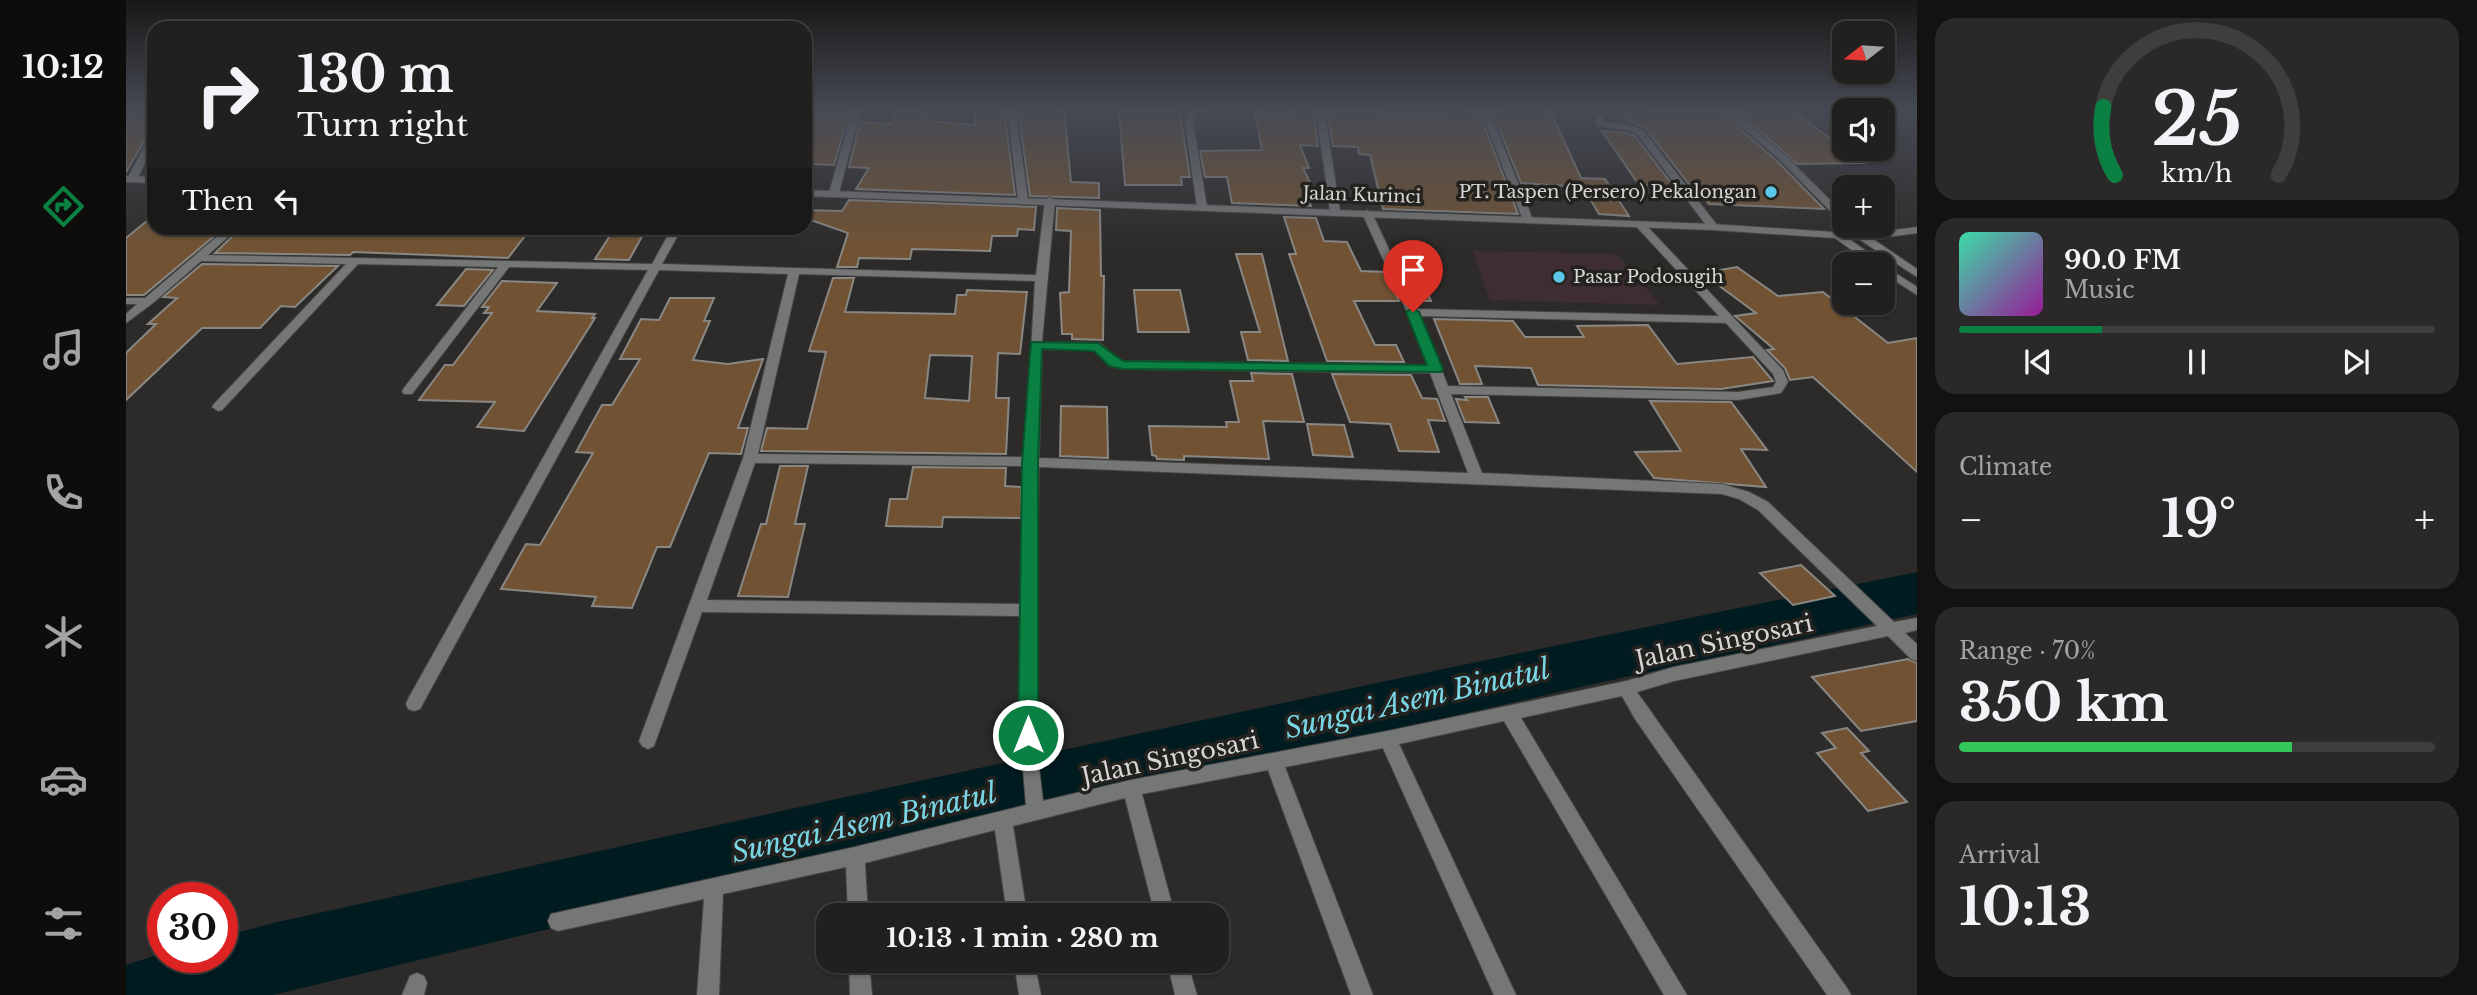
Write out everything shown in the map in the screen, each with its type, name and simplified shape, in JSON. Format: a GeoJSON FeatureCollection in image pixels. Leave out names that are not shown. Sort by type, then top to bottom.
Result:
{"type":"FeatureCollection","features":[{"type":"Feature","properties":{"kind":"street"},"geometry":{"type":"LineString","coordinates":[[144,154],[129,180],[147,180]]}},
{"type":"Feature","properties":{"kind":"street"},"geometry":{"type":"LineString","coordinates":[[834,194],[845,154]]}},
{"type":"Feature","properties":{"kind":"street"},"geometry":{"type":"LineString","coordinates":[[1017,154],[1023,199]]}},
{"type":"Feature","properties":{"kind":"street"},"geometry":{"type":"LineString","coordinates":[[1194,154],[1202,207]]}},
{"type":"Feature","properties":{"kind":"street"},"geometry":{"type":"LineString","coordinates":[[1327,154],[1335,211]]}},
{"type":"Feature","properties":{"kind":"street"},"geometry":{"type":"LineString","coordinates":[[1502,154],[1528,220]]}},
{"type":"Feature","properties":{"kind":"street"},"geometry":{"type":"LineString","coordinates":[[1657,154],[1713,227]]}},
{"type":"Feature","properties":{"kind":"street"},"geometry":{"type":"LineString","coordinates":[[1779,154],[1832,207]]}},
{"type":"Feature","properties":{"kind":"street","name":"Jalan Kurinci"},"geometry":{"type":"LineString","coordinates":[[812,193],[1335,211],[1713,227],[1832,236]]}},
{"type":"Feature","properties":{"kind":"street"},"geometry":{"type":"LineString","coordinates":[[1036,813],[1028,760],[1030,463],[1039,278],[1050,200]]}},
{"type":"Feature","properties":{"kind":"street"},"geometry":{"type":"LineString","coordinates":[[1367,213],[1413,312],[1477,478]]}},
{"type":"Feature","properties":{"kind":"street"},"geometry":{"type":"LineString","coordinates":[[1444,390],[1738,396],[1777,390],[1782,382],[1779,373],[1639,224]]}},
{"type":"Feature","properties":{"kind":"street","name":"Jalan Kurinci"},"geometry":{"type":"LineString","coordinates":[[1895,233],[1917,230]]}},
{"type":"Feature","properties":{"kind":"street"},"geometry":{"type":"LineString","coordinates":[[126,320],[225,235]]}},
{"type":"Feature","properties":{"kind":"street"},"geometry":{"type":"LineString","coordinates":[[414,704],[673,235]]}},
{"type":"Feature","properties":{"kind":"street"},"geometry":{"type":"LineString","coordinates":[[1840,238],[1860,252]]}},
{"type":"Feature","properties":{"kind":"street"},"geometry":{"type":"LineString","coordinates":[[1864,238],[1917,274]]}},
{"type":"Feature","properties":{"kind":"street"},"geometry":{"type":"LineString","coordinates":[[198,258],[1039,278]]}},
{"type":"Feature","properties":{"kind":"street"},"geometry":{"type":"LineString","coordinates":[[218,407],[355,261]]}},
{"type":"Feature","properties":{"kind":"street"},"geometry":{"type":"LineString","coordinates":[[408,391],[505,265]]}},
{"type":"Feature","properties":{"kind":"street"},"geometry":{"type":"LineString","coordinates":[[648,741],[750,458],[794,272]]}},
{"type":"Feature","properties":{"kind":"street"},"geometry":{"type":"LineString","coordinates":[[1895,276],[1917,292]]}},
{"type":"Feature","properties":{"kind":"street"},"geometry":{"type":"LineString","coordinates":[[126,301],[149,301]]}},
{"type":"Feature","properties":{"kind":"street"},"geometry":{"type":"LineString","coordinates":[[1413,312],[1728,320]]}},
{"type":"Feature","properties":{"kind":"street"},"geometry":{"type":"LineString","coordinates":[[1036,345],[1098,347],[1114,363],[1123,365],[1436,369]]}},
{"type":"Feature","properties":{"kind":"street"},"geometry":{"type":"LineString","coordinates":[[750,458],[1030,463],[1722,489],[1744,495],[1763,506],[1917,654]]}},
{"type":"Feature","properties":{"kind":"street"},"geometry":{"type":"LineString","coordinates":[[697,606],[1027,610]]}},
{"type":"Feature","properties":{"kind":"street","name":"Jalan Singosari"},"geometry":{"type":"LineString","coordinates":[[558,921],[855,856],[1131,788],[1388,739],[1626,688],[1674,674],[1888,626],[1917,624]]}},
{"type":"Feature","properties":{"kind":"street"},"geometry":{"type":"LineString","coordinates":[[1626,688],[1641,714],[1840,995]]}},
{"type":"Feature","properties":{"kind":"street"},"geometry":{"type":"LineString","coordinates":[[1508,712],[1676,995]]}},
{"type":"Feature","properties":{"kind":"street"},"geometry":{"type":"LineString","coordinates":[[1388,739],[1505,995]]}},
{"type":"Feature","properties":{"kind":"street"},"geometry":{"type":"LineString","coordinates":[[1275,761],[1362,995]]}},
{"type":"Feature","properties":{"kind":"street"},"geometry":{"type":"LineString","coordinates":[[1131,788],[1162,903]]}},
{"type":"Feature","properties":{"kind":"street"},"geometry":{"type":"LineString","coordinates":[[1003,821],[1015,903]]}},
{"type":"Feature","properties":{"kind":"street"},"geometry":{"type":"LineString","coordinates":[[855,856],[857,903]]}},
{"type":"Feature","properties":{"kind":"street"},"geometry":{"type":"LineString","coordinates":[[708,995],[714,888]]}},
{"type":"Feature","properties":{"kind":"street"},"geometry":{"type":"LineString","coordinates":[[860,973],[861,995]]}},
{"type":"Feature","properties":{"kind":"street"},"geometry":{"type":"LineString","coordinates":[[1026,973],[1030,995]]}},
{"type":"Feature","properties":{"kind":"street"},"geometry":{"type":"LineString","coordinates":[[1180,973],[1186,995]]}},
{"type":"Feature","properties":{"kind":"shaded area","name":"Pasar Podosugih"},"geometry":{"type":"Polygon","coordinates":[[[1473,251],[1617,254],[1660,305],[1490,300],[1473,251]]]}},
{"type":"Feature","properties":{"kind":"building"},"geometry":{"type":"Polygon","coordinates":[[[126,154],[136,154],[126,172],[126,154]]]}},
{"type":"Feature","properties":{"kind":"building"},"geometry":{"type":"Polygon","coordinates":[[[812,154],[837,154],[834,165],[812,164],[812,154]]]}},
{"type":"Feature","properties":{"kind":"building"},"geometry":{"type":"Polygon","coordinates":[[[852,154],[1010,154],[1015,195],[856,189],[869,168],[849,167],[852,154]]]}},
{"type":"Feature","properties":{"kind":"building"},"geometry":{"type":"Polygon","coordinates":[[[1024,154],[1068,154],[1071,182],[1099,183],[1099,198],[1030,196],[1024,154]]]}},
{"type":"Feature","properties":{"kind":"building"},"geometry":{"type":"Polygon","coordinates":[[[1123,154],[1187,154],[1190,177],[1181,177],[1182,185],[1125,185],[1123,154]]]}},
{"type":"Feature","properties":{"kind":"building"},"geometry":{"type":"Polygon","coordinates":[[[1201,154],[1304,154],[1309,168],[1303,168],[1319,201],[1309,201],[1311,206],[1232,203],[1227,177],[1205,177],[1201,154]]]}},
{"type":"Feature","properties":{"kind":"building"},"geometry":{"type":"Polygon","coordinates":[[[1364,154],[1495,154],[1518,214],[1383,209],[1370,155],[1364,154]]]}},
{"type":"Feature","properties":{"kind":"building"},"geometry":{"type":"Polygon","coordinates":[[[1509,154],[1570,154],[1581,178],[1605,179],[1629,216],[1599,214],[1583,187],[1521,183],[1509,154]]]}},
{"type":"Feature","properties":{"kind":"building"},"geometry":{"type":"Polygon","coordinates":[[[1618,154],[1649,154],[1674,187],[1639,185],[1618,154]]]}},
{"type":"Feature","properties":{"kind":"building"},"geometry":{"type":"Polygon","coordinates":[[[1666,154],[1769,154],[1824,209],[1709,204],[1696,188],[1692,188],[1666,154]]]}},
{"type":"Feature","properties":{"kind":"building"},"geometry":{"type":"Polygon","coordinates":[[[1786,154],[1832,154],[1832,161],[1863,163],[1797,164],[1786,154]]]}},
{"type":"Feature","properties":{"kind":"building"},"geometry":{"type":"Polygon","coordinates":[[[849,200],[1036,207],[1034,230],[1018,229],[1017,236],[992,236],[990,251],[912,249],[910,259],[859,258],[857,267],[837,267],[848,233],[812,220],[812,210],[842,211],[849,200]]]}},
{"type":"Feature","properties":{"kind":"building"},"geometry":{"type":"Polygon","coordinates":[[[1057,208],[1100,210],[1101,276],[1104,276],[1103,340],[1072,339],[1072,334],[1062,334],[1060,293],[1069,292],[1071,231],[1056,230],[1057,208]]]}},
{"type":"Feature","properties":{"kind":"building"},"geometry":{"type":"Polygon","coordinates":[[[1284,217],[1316,218],[1324,241],[1347,242],[1361,271],[1386,272],[1399,301],[1354,301],[1375,345],[1396,345],[1404,362],[1327,361],[1289,254],[1296,254],[1284,217]]]}},
{"type":"Feature","properties":{"kind":"building"},"geometry":{"type":"Polygon","coordinates":[[[147,221],[147,235],[216,235],[144,295],[126,295],[126,238],[147,221]]]}},
{"type":"Feature","properties":{"kind":"building"},"geometry":{"type":"Polygon","coordinates":[[[234,235],[526,235],[508,258],[353,252],[350,255],[215,253],[234,235]]]}},
{"type":"Feature","properties":{"kind":"building"},"geometry":{"type":"Polygon","coordinates":[[[610,235],[643,235],[629,260],[595,259],[610,235]]]}},
{"type":"Feature","properties":{"kind":"building"},"geometry":{"type":"Polygon","coordinates":[[[1236,254],[1262,254],[1288,361],[1248,360],[1241,332],[1260,332],[1236,254]]]}},
{"type":"Feature","properties":{"kind":"building"},"geometry":{"type":"Polygon","coordinates":[[[202,264],[338,266],[295,307],[281,306],[260,328],[202,328],[126,400],[126,353],[156,324],[148,324],[177,298],[163,297],[202,264]]]}},
{"type":"Feature","properties":{"kind":"building"},"geometry":{"type":"Polygon","coordinates":[[[1737,267],[1778,296],[1823,292],[1832,299],[1832,315],[1852,315],[1888,343],[1917,338],[1917,472],[1813,377],[1790,380],[1785,368],[1767,350],[1774,349],[1735,316],[1756,313],[1702,273],[1737,267]]]}},
{"type":"Feature","properties":{"kind":"building"},"geometry":{"type":"Polygon","coordinates":[[[466,269],[493,270],[464,306],[437,305],[466,269]]]}},
{"type":"Feature","properties":{"kind":"building"},"geometry":{"type":"Polygon","coordinates":[[[1403,272],[1419,273],[1431,301],[1416,301],[1403,272]]]}},
{"type":"Feature","properties":{"kind":"building"},"geometry":{"type":"Polygon","coordinates":[[[833,278],[854,278],[845,312],[955,314],[957,295],[966,295],[967,290],[1027,292],[1020,354],[998,353],[996,398],[1009,398],[1006,454],[761,451],[767,428],[807,429],[826,352],[809,351],[833,278]],[[930,355],[925,398],[969,401],[972,356],[930,355]]]}},
{"type":"Feature","properties":{"kind":"building"},"geometry":{"type":"Polygon","coordinates":[[[502,281],[557,283],[537,311],[595,314],[524,431],[477,427],[495,402],[419,400],[445,365],[453,365],[492,313],[484,313],[489,307],[482,307],[502,281]]]}},
{"type":"Feature","properties":{"kind":"building"},"geometry":{"type":"Polygon","coordinates":[[[1134,290],[1180,290],[1189,332],[1138,332],[1134,290]]]}},
{"type":"Feature","properties":{"kind":"building"},"geometry":{"type":"Polygon","coordinates":[[[670,298],[714,298],[704,321],[710,321],[693,360],[728,364],[763,359],[738,428],[748,428],[741,454],[709,453],[670,547],[657,547],[632,608],[592,606],[596,597],[501,589],[526,544],[540,545],[593,453],[576,452],[602,405],[612,405],[640,359],[620,359],[641,319],[659,320],[670,298]]]}},
{"type":"Feature","properties":{"kind":"building"},"geometry":{"type":"Polygon","coordinates":[[[1434,319],[1513,321],[1525,337],[1584,337],[1577,326],[1648,325],[1677,364],[1753,357],[1773,381],[1721,389],[1538,385],[1531,368],[1475,366],[1482,384],[1460,384],[1434,319]]]}},
{"type":"Feature","properties":{"kind":"building"},"geometry":{"type":"Polygon","coordinates":[[[1251,373],[1292,374],[1304,422],[1263,421],[1269,459],[1184,456],[1184,460],[1157,459],[1152,455],[1149,426],[1227,427],[1226,422],[1239,422],[1230,381],[1253,381],[1251,373]]]}},
{"type":"Feature","properties":{"kind":"building"},"geometry":{"type":"Polygon","coordinates":[[[1332,374],[1411,375],[1422,398],[1437,399],[1445,421],[1428,420],[1439,452],[1399,451],[1390,424],[1350,422],[1332,374]]]}},
{"type":"Feature","properties":{"kind":"building"},"geometry":{"type":"Polygon","coordinates":[[[1465,397],[1488,397],[1499,423],[1465,422],[1456,399],[1467,400],[1465,397]]]}},
{"type":"Feature","properties":{"kind":"building"},"geometry":{"type":"Polygon","coordinates":[[[1650,401],[1731,402],[1767,450],[1741,449],[1766,487],[1654,478],[1635,452],[1681,451],[1650,401]]]}},
{"type":"Feature","properties":{"kind":"building"},"geometry":{"type":"Polygon","coordinates":[[[1061,406],[1107,407],[1108,458],[1060,456],[1061,406]]]}},
{"type":"Feature","properties":{"kind":"building"},"geometry":{"type":"Polygon","coordinates":[[[1307,424],[1344,425],[1353,457],[1313,455],[1307,424]]]}},
{"type":"Feature","properties":{"kind":"building"},"geometry":{"type":"Polygon","coordinates":[[[780,466],[808,466],[795,524],[805,524],[788,597],[738,596],[761,524],[766,524],[780,466]]]}},
{"type":"Feature","properties":{"kind":"building"},"geometry":{"type":"Polygon","coordinates":[[[913,467],[1006,468],[1005,486],[1021,487],[1021,518],[943,517],[942,527],[886,526],[890,499],[907,499],[913,467]]]}},
{"type":"Feature","properties":{"kind":"building"},"geometry":{"type":"Polygon","coordinates":[[[1801,565],[1835,596],[1793,605],[1760,573],[1801,565]]]}},
{"type":"Feature","properties":{"kind":"building"},"geometry":{"type":"Polygon","coordinates":[[[1908,659],[1917,663],[1917,721],[1861,731],[1812,677],[1908,659]]]}},
{"type":"Feature","properties":{"kind":"building"},"geometry":{"type":"Polygon","coordinates":[[[1847,728],[1869,751],[1861,753],[1907,802],[1868,811],[1817,753],[1836,748],[1822,733],[1847,728]]]}},
{"type":"Feature","properties":{"kind":"waterway","name":"Sungai Asem Binatul"},"geometry":{"type":"LineString","coordinates":[[142,995],[273,959],[995,793],[1589,661],[1917,593]]}},
{"type":"Feature","properties":{"kind":"place","name":"PT. Taspen (Persero) Pekalongan"},"geometry":{"type":"Point","coordinates":[1771,192]}},
{"type":"Feature","properties":{"kind":"place","name":"Pasar Podosugih"},"geometry":{"type":"Point","coordinates":[1559,277]}},
{"type":"Feature","properties":{"kind":"route"},"geometry":{"type":"LineString","coordinates":[[1028,735],[1030,463],[1036,345],[1098,347],[1119,365],[1436,369],[1413,312]]}}]}
